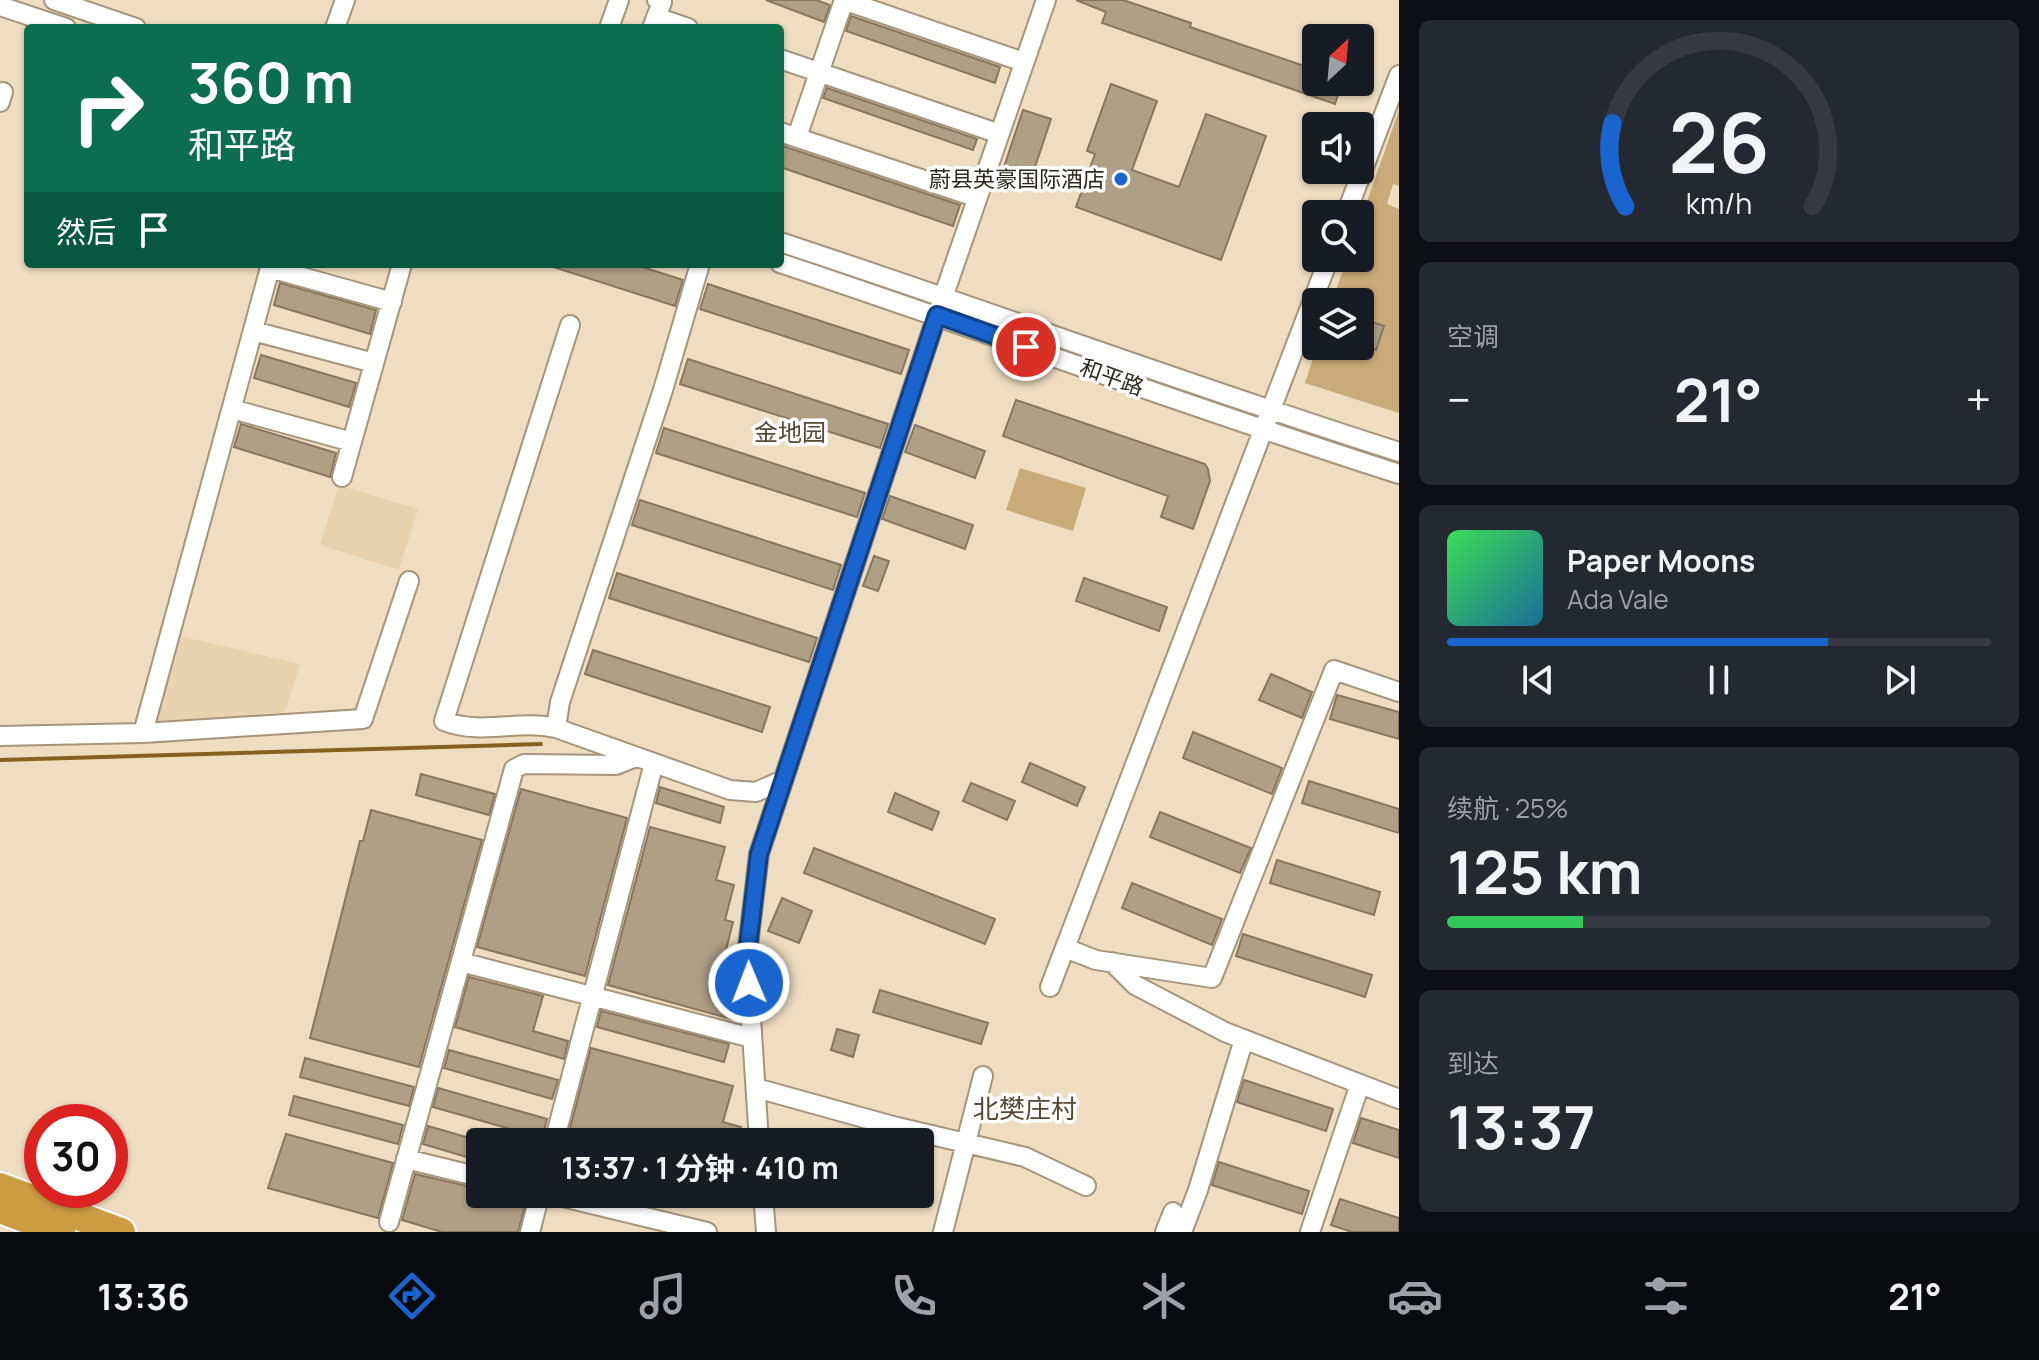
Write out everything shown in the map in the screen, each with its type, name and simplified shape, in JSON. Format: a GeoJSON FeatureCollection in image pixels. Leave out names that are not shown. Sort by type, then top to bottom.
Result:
{"type":"FeatureCollection","features":[{"type":"Feature","properties":{"kind":"highway"},"geometry":{"type":"LineString","coordinates":[[0,1187],[121,1232]]}},
{"type":"Feature","properties":{"kind":"highway"},"geometry":{"type":"LineString","coordinates":[[0,1209],[61,1232]]}},
{"type":"Feature","properties":{"kind":"street"},"geometry":{"type":"LineString","coordinates":[[336,24],[345,0]]}},
{"type":"Feature","properties":{"kind":"street"},"geometry":{"type":"LineString","coordinates":[[610,24],[619,0]]}},
{"type":"Feature","properties":{"kind":"street"},"geometry":{"type":"LineString","coordinates":[[969,195],[789,134],[819,73],[844,0],[1015,59]]}},
{"type":"Feature","properties":{"kind":"street"},"geometry":{"type":"LineString","coordinates":[[957,232],[1035,0]]}},
{"type":"Feature","properties":{"kind":"street"},"geometry":{"type":"LineString","coordinates":[[758,1128],[747,955],[759,854],[937,315],[1046,0]]}},
{"type":"Feature","properties":{"kind":"street"},"geometry":{"type":"LineString","coordinates":[[64,2],[125,24]]}},
{"type":"Feature","properties":{"kind":"street"},"geometry":{"type":"LineString","coordinates":[[0,6],[54,24]]}},
{"type":"Feature","properties":{"kind":"street"},"geometry":{"type":"LineString","coordinates":[[655,15],[678,24]]}},
{"type":"Feature","properties":{"kind":"street"},"geometry":{"type":"LineString","coordinates":[[784,60],[991,131]]}},
{"type":"Feature","properties":{"kind":"street"},"geometry":{"type":"LineString","coordinates":[[1351,200],[1399,75]]}},
{"type":"Feature","properties":{"kind":"street","name":"和平路"},"geometry":{"type":"LineString","coordinates":[[784,243],[944,295],[1270,412],[1399,452]]}},
{"type":"Feature","properties":{"kind":"street","name":"和平路"},"geometry":{"type":"LineString","coordinates":[[784,264],[937,315],[1263,431],[1399,474]]}},
{"type":"Feature","properties":{"kind":"street"},"geometry":{"type":"LineString","coordinates":[[143,733],[270,268]]}},
{"type":"Feature","properties":{"kind":"street"},"geometry":{"type":"LineString","coordinates":[[278,268],[392,302]]}},
{"type":"Feature","properties":{"kind":"street"},"geometry":{"type":"LineString","coordinates":[[342,477],[401,268]]}},
{"type":"Feature","properties":{"kind":"street"},"geometry":{"type":"LineString","coordinates":[[556,728],[560,702],[663,390],[699,268]]}},
{"type":"Feature","properties":{"kind":"street"},"geometry":{"type":"LineString","coordinates":[[1050,987],[1324,272]]}},
{"type":"Feature","properties":{"kind":"street"},"geometry":{"type":"LineString","coordinates":[[570,325],[444,721],[463,729],[543,725],[556,728],[730,790],[756,792],[783,780]]}},
{"type":"Feature","properties":{"kind":"street"},"geometry":{"type":"LineString","coordinates":[[253,331],[374,363]]}},
{"type":"Feature","properties":{"kind":"street"},"geometry":{"type":"LineString","coordinates":[[232,409],[352,442]]}},
{"type":"Feature","properties":{"kind":"street"},"geometry":{"type":"LineString","coordinates":[[0,736],[143,733],[363,719],[409,581]]}},
{"type":"Feature","properties":{"kind":"street"},"geometry":{"type":"LineString","coordinates":[[1065,948],[1104,961],[1212,978],[1334,670],[1399,692]]}},
{"type":"Feature","properties":{"kind":"street"},"geometry":{"type":"LineString","coordinates":[[389,1222],[514,769],[524,764],[616,765],[636,757]]}},
{"type":"Feature","properties":{"kind":"street"},"geometry":{"type":"LineString","coordinates":[[558,1128],[654,763]]}},
{"type":"Feature","properties":{"kind":"street"},"geometry":{"type":"LineString","coordinates":[[1104,961],[1135,985],[1244,1039],[1399,1099]]}},
{"type":"Feature","properties":{"kind":"street"},"geometry":{"type":"LineString","coordinates":[[461,962],[752,1038]]}},
{"type":"Feature","properties":{"kind":"street"},"geometry":{"type":"LineString","coordinates":[[1182,1232],[1244,1039]]}},
{"type":"Feature","properties":{"kind":"street"},"geometry":{"type":"LineString","coordinates":[[943,1232],[983,1076]]}},
{"type":"Feature","properties":{"kind":"street"},"geometry":{"type":"LineString","coordinates":[[1310,1232],[1360,1084]]}},
{"type":"Feature","properties":{"kind":"street"},"geometry":{"type":"LineString","coordinates":[[756,1088],[893,1126],[1025,1157],[1086,1186]]}},
{"type":"Feature","properties":{"kind":"street"},"geometry":{"type":"LineString","coordinates":[[406,1159],[466,1174]]}},
{"type":"Feature","properties":{"kind":"street"},"geometry":{"type":"LineString","coordinates":[[530,1232],[536,1208]]}},
{"type":"Feature","properties":{"kind":"street"},"geometry":{"type":"LineString","coordinates":[[608,1208],[707,1232]]}},
{"type":"Feature","properties":{"kind":"street"},"geometry":{"type":"LineString","coordinates":[[764,1208],[766,1232]]}},
{"type":"Feature","properties":{"kind":"street"},"geometry":{"type":"LineString","coordinates":[[1165,1232],[1173,1212]]}},
{"type":"Feature","properties":{"kind":"shaded area"},"geometry":{"type":"Polygon","coordinates":[[[1399,110],[1399,186],[1393,184],[1387,204],[1399,209],[1399,413],[1305,383],[1312,360],[1374,360],[1374,288],[1337,288],[1342,272],[1374,272],[1374,200],[1368,200],[1399,110]]]}},
{"type":"Feature","properties":{"kind":"shaded area"},"geometry":{"type":"Polygon","coordinates":[[[1020,468],[1086,488],[1073,531],[1006,510],[1020,468]]]}},
{"type":"Feature","properties":{"kind":"shaded area"},"geometry":{"type":"Polygon","coordinates":[[[339,485],[418,509],[399,570],[320,545],[339,485]]]}},
{"type":"Feature","properties":{"kind":"shaded area"},"geometry":{"type":"Polygon","coordinates":[[[180,636],[300,664],[282,720],[156,727],[180,636]]]}},
{"type":"Feature","properties":{"kind":"building"},"geometry":{"type":"Polygon","coordinates":[[[766,0],[816,0],[830,5],[824,22],[766,0]]]}},
{"type":"Feature","properties":{"kind":"building"},"geometry":{"type":"Polygon","coordinates":[[[1076,0],[1123,0],[1191,23],[1190,27],[1302,65],[1302,93],[1102,23],[1106,12],[1076,0]]]}},
{"type":"Feature","properties":{"kind":"building"},"geometry":{"type":"Polygon","coordinates":[[[851,16],[1000,67],[995,83],[846,31],[851,16]]]}},
{"type":"Feature","properties":{"kind":"building","name":"蔚县英豪国际酒店"},"geometry":{"type":"Polygon","coordinates":[[[1111,84],[1157,101],[1132,170],[1179,187],[1206,114],[1266,136],[1221,260],[1076,207],[1095,154],[1087,151],[1111,84]]]}},
{"type":"Feature","properties":{"kind":"building"},"geometry":{"type":"Polygon","coordinates":[[[827,88],[977,139],[973,150],[823,98],[827,88]]]}},
{"type":"Feature","properties":{"kind":"building"},"geometry":{"type":"Polygon","coordinates":[[[1312,96],[1338,96],[1335,104],[1312,96]]]}},
{"type":"Feature","properties":{"kind":"building"},"geometry":{"type":"Polygon","coordinates":[[[1023,110],[1051,119],[1029,185],[1001,176],[1023,110]]]}},
{"type":"Feature","properties":{"kind":"building"},"geometry":{"type":"Polygon","coordinates":[[[784,146],[960,205],[953,226],[784,168],[784,146]]]}},
{"type":"Feature","properties":{"kind":"building"},"geometry":{"type":"Polygon","coordinates":[[[556,268],[646,268],[683,280],[675,306],[556,268]]]}},
{"type":"Feature","properties":{"kind":"building"},"geometry":{"type":"Polygon","coordinates":[[[280,283],[376,310],[370,334],[274,305],[280,283]]]}},
{"type":"Feature","properties":{"kind":"building"},"geometry":{"type":"Polygon","coordinates":[[[708,284],[909,350],[901,374],[700,309],[708,284]]]}},
{"type":"Feature","properties":{"kind":"building"},"geometry":{"type":"Polygon","coordinates":[[[1374,323],[1384,326],[1374,349],[1374,323]]]}},
{"type":"Feature","properties":{"kind":"building"},"geometry":{"type":"Polygon","coordinates":[[[261,355],[356,383],[349,407],[254,378],[261,355]]]}},
{"type":"Feature","properties":{"kind":"building"},"geometry":{"type":"Polygon","coordinates":[[[688,359],[888,424],[880,448],[680,384],[688,359]]]}},
{"type":"Feature","properties":{"kind":"building"},"geometry":{"type":"Polygon","coordinates":[[[1016,400],[1205,464],[1210,481],[1193,529],[1161,517],[1168,496],[1003,436],[1016,400]]]}},
{"type":"Feature","properties":{"kind":"building"},"geometry":{"type":"Polygon","coordinates":[[[241,424],[336,453],[330,477],[234,447],[241,424]]]}},
{"type":"Feature","properties":{"kind":"building"},"geometry":{"type":"Polygon","coordinates":[[[915,425],[985,451],[975,478],[905,452],[915,425]]]}},
{"type":"Feature","properties":{"kind":"building"},"geometry":{"type":"Polygon","coordinates":[[[664,428],[865,493],[857,517],[656,453],[664,428]]]}},
{"type":"Feature","properties":{"kind":"building"},"geometry":{"type":"Polygon","coordinates":[[[890,496],[973,525],[965,549],[882,519],[890,496]]]}},
{"type":"Feature","properties":{"kind":"building"},"geometry":{"type":"Polygon","coordinates":[[[640,500],[841,565],[833,590],[632,525],[640,500]]]}},
{"type":"Feature","properties":{"kind":"building"},"geometry":{"type":"Polygon","coordinates":[[[874,556],[889,561],[878,591],[863,586],[874,556]]]}},
{"type":"Feature","properties":{"kind":"building"},"geometry":{"type":"Polygon","coordinates":[[[617,573],[817,638],[809,662],[609,598],[617,573]]]}},
{"type":"Feature","properties":{"kind":"building"},"geometry":{"type":"Polygon","coordinates":[[[1084,578],[1167,607],[1159,631],[1076,601],[1084,578]]]}},
{"type":"Feature","properties":{"kind":"building"},"geometry":{"type":"Polygon","coordinates":[[[593,650],[770,707],[762,732],[585,674],[593,650]]]}},
{"type":"Feature","properties":{"kind":"building"},"geometry":{"type":"Polygon","coordinates":[[[1271,674],[1312,692],[1302,718],[1259,700],[1271,674]]]}},
{"type":"Feature","properties":{"kind":"building"},"geometry":{"type":"Polygon","coordinates":[[[1337,695],[1399,712],[1399,739],[1330,719],[1337,695]]]}},
{"type":"Feature","properties":{"kind":"building"},"geometry":{"type":"Polygon","coordinates":[[[1193,732],[1282,768],[1272,794],[1183,758],[1193,732]]]}},
{"type":"Feature","properties":{"kind":"building"},"geometry":{"type":"Polygon","coordinates":[[[1030,763],[1085,787],[1077,806],[1022,782],[1030,763]]]}},
{"type":"Feature","properties":{"kind":"building"},"geometry":{"type":"Polygon","coordinates":[[[421,774],[495,794],[489,815],[416,795],[421,774]]]}},
{"type":"Feature","properties":{"kind":"building"},"geometry":{"type":"Polygon","coordinates":[[[1309,781],[1399,809],[1399,833],[1302,803],[1309,781]]]}},
{"type":"Feature","properties":{"kind":"building"},"geometry":{"type":"Polygon","coordinates":[[[971,783],[1015,801],[1007,820],[963,801],[971,783]]]}},
{"type":"Feature","properties":{"kind":"building"},"geometry":{"type":"Polygon","coordinates":[[[660,787],[724,807],[720,823],[656,803],[660,787]]]}},
{"type":"Feature","properties":{"kind":"building"},"geometry":{"type":"Polygon","coordinates":[[[521,789],[627,818],[585,976],[477,947],[521,789]]]}},
{"type":"Feature","properties":{"kind":"building"},"geometry":{"type":"Polygon","coordinates":[[[895,793],[939,812],[932,830],[888,812],[895,793]]]}},
{"type":"Feature","properties":{"kind":"building"},"geometry":{"type":"Polygon","coordinates":[[[371,810],[482,840],[419,1067],[310,1038],[360,841],[363,841],[371,810]]]}},
{"type":"Feature","properties":{"kind":"building"},"geometry":{"type":"Polygon","coordinates":[[[1160,812],[1251,848],[1240,873],[1150,837],[1160,812]]]}},
{"type":"Feature","properties":{"kind":"building"},"geometry":{"type":"Polygon","coordinates":[[[650,827],[725,847],[716,880],[734,885],[725,920],[733,922],[724,958],[732,960],[722,995],[738,999],[735,1020],[608,985],[650,827]]]}},
{"type":"Feature","properties":{"kind":"building"},"geometry":{"type":"Polygon","coordinates":[[[814,848],[995,919],[985,944],[804,873],[814,848]]]}},
{"type":"Feature","properties":{"kind":"building"},"geometry":{"type":"Polygon","coordinates":[[[1277,860],[1380,892],[1374,915],[1270,883],[1277,860]]]}},
{"type":"Feature","properties":{"kind":"building"},"geometry":{"type":"Polygon","coordinates":[[[1132,883],[1222,919],[1212,945],[1122,908],[1132,883]]]}},
{"type":"Feature","properties":{"kind":"building"},"geometry":{"type":"Polygon","coordinates":[[[782,898],[812,911],[799,943],[768,931],[782,898]]]}},
{"type":"Feature","properties":{"kind":"building"},"geometry":{"type":"Polygon","coordinates":[[[1243,934],[1372,975],[1365,997],[1236,956],[1243,934]]]}},
{"type":"Feature","properties":{"kind":"building"},"geometry":{"type":"Polygon","coordinates":[[[469,977],[543,996],[533,1031],[568,1041],[564,1059],[455,1027],[469,977]]]}},
{"type":"Feature","properties":{"kind":"building"},"geometry":{"type":"Polygon","coordinates":[[[880,990],[988,1023],[981,1044],[873,1012],[880,990]]]}},
{"type":"Feature","properties":{"kind":"building"},"geometry":{"type":"Polygon","coordinates":[[[601,1011],[729,1044],[724,1062],[597,1027],[601,1011]]]}},
{"type":"Feature","properties":{"kind":"building"},"geometry":{"type":"Polygon","coordinates":[[[837,1029],[859,1035],[853,1057],[831,1050],[837,1029]]]}},
{"type":"Feature","properties":{"kind":"building"},"geometry":{"type":"Polygon","coordinates":[[[591,1048],[733,1086],[723,1122],[741,1127],[741,1128],[570,1128],[591,1048]]]}},
{"type":"Feature","properties":{"kind":"building"},"geometry":{"type":"Polygon","coordinates":[[[449,1050],[558,1080],[552,1099],[444,1068],[449,1050]]]}},
{"type":"Feature","properties":{"kind":"building"},"geometry":{"type":"Polygon","coordinates":[[[305,1058],[414,1087],[409,1106],[300,1077],[305,1058]]]}},
{"type":"Feature","properties":{"kind":"building"},"geometry":{"type":"Polygon","coordinates":[[[1244,1080],[1333,1109],[1326,1131],[1237,1102],[1244,1080]]]}},
{"type":"Feature","properties":{"kind":"building"},"geometry":{"type":"Polygon","coordinates":[[[438,1088],[547,1119],[545,1128],[507,1128],[433,1107],[438,1088]]]}},
{"type":"Feature","properties":{"kind":"building"},"geometry":{"type":"Polygon","coordinates":[[[294,1096],[403,1125],[398,1144],[289,1115],[294,1096]]]}},
{"type":"Feature","properties":{"kind":"building"},"geometry":{"type":"Polygon","coordinates":[[[1361,1118],[1399,1130],[1399,1158],[1353,1143],[1361,1118]]]}},
{"type":"Feature","properties":{"kind":"building"},"geometry":{"type":"Polygon","coordinates":[[[428,1126],[466,1137],[466,1157],[423,1144],[428,1126]]]}},
{"type":"Feature","properties":{"kind":"building"},"geometry":{"type":"Polygon","coordinates":[[[286,1134],[393,1163],[378,1218],[268,1188],[286,1134]]]}},
{"type":"Feature","properties":{"kind":"building"},"geometry":{"type":"Polygon","coordinates":[[[1219,1162],[1309,1191],[1302,1214],[1212,1185],[1219,1162]]]}},
{"type":"Feature","properties":{"kind":"building"},"geometry":{"type":"Polygon","coordinates":[[[415,1174],[466,1186],[466,1208],[524,1208],[518,1232],[442,1232],[402,1220],[415,1174]]]}},
{"type":"Feature","properties":{"kind":"building"},"geometry":{"type":"Polygon","coordinates":[[[1340,1199],[1399,1218],[1399,1232],[1352,1232],[1331,1225],[1340,1199]]]}},
{"type":"Feature","properties":{"kind":"waterway"},"geometry":{"type":"LineString","coordinates":[[0,760],[541,744]]}},
{"type":"Feature","properties":{"kind":"place","name":"蔚县英豪国际酒店"},"geometry":{"type":"Point","coordinates":[1121,179]}},
{"type":"Feature","properties":{"kind":"district","name":"金地园"},"geometry":{"type":"Point","coordinates":[790,431]}},
{"type":"Feature","properties":{"kind":"district","name":"北樊庄村"},"geometry":{"type":"Point","coordinates":[1025,1108]}},
{"type":"Feature","properties":{"kind":"route"},"geometry":{"type":"LineString","coordinates":[[749,983],[747,955],[759,854],[937,315],[1026,347]]}}]}
